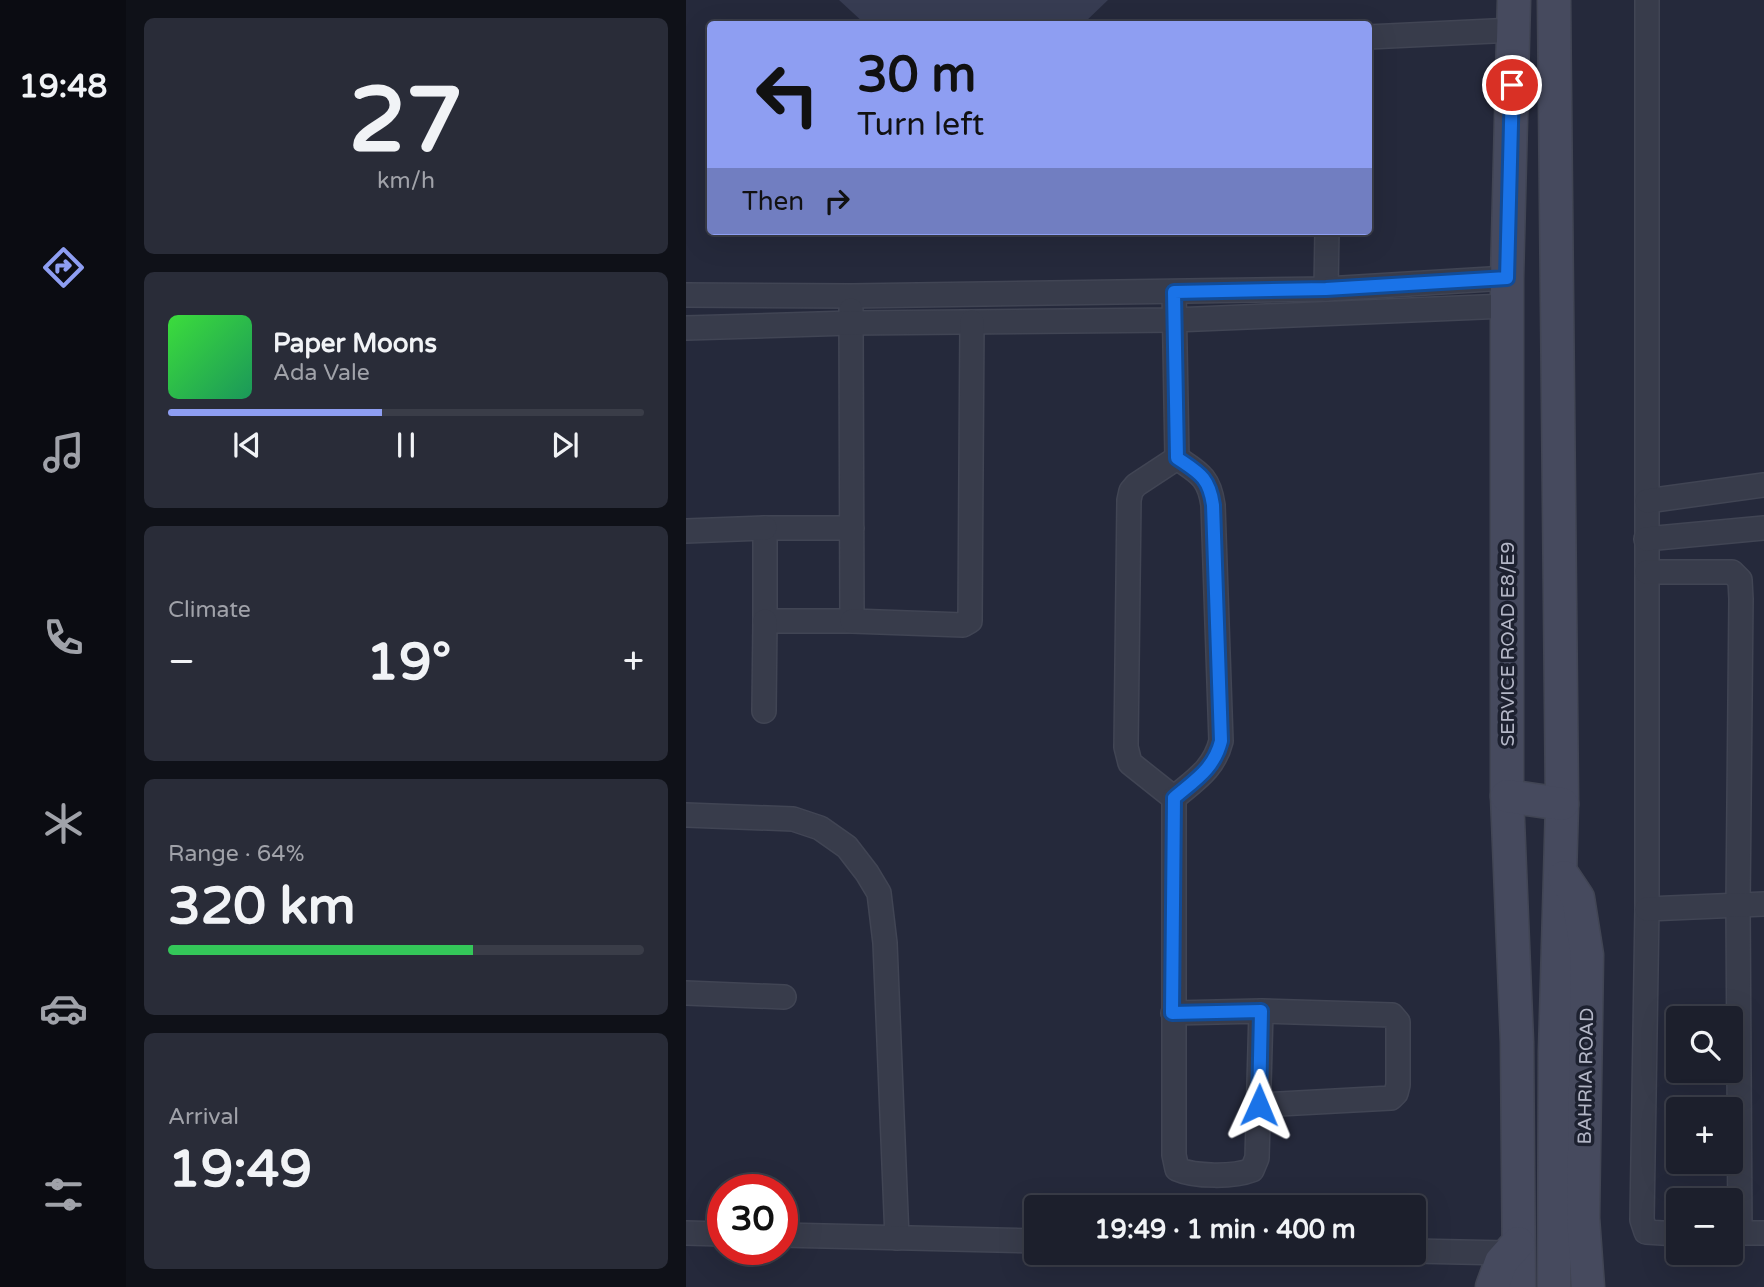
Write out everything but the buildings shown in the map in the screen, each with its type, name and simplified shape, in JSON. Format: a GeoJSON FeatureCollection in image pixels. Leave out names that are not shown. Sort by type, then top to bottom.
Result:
{"type":"FeatureCollection","features":[{"type":"Feature","properties":{"kind":"street"},"geometry":{"type":"LineString","coordinates":[[1554,0],[1562,804],[1555,1052],[1555,1287]]}},
{"type":"Feature","properties":{"kind":"street"},"geometry":{"type":"LineString","coordinates":[[1647,0],[1647,909],[1642,1220],[1646,1232],[1666,1233]]}},
{"type":"Feature","properties":{"kind":"street"},"geometry":{"type":"LineString","coordinates":[[1372,36],[1514,15]]}},
{"type":"Feature","properties":{"kind":"street","name":"SERVICE ROAD E8/E9"},"geometry":{"type":"LineString","coordinates":[[1514,15],[1506,292],[1507,796],[1517,1042],[1512,1248],[1519,1287]]}},
{"type":"Feature","properties":{"kind":"street"},"geometry":{"type":"LineString","coordinates":[[1326,289],[1327,235]]}},
{"type":"Feature","properties":{"kind":"street"},"geometry":{"type":"LineString","coordinates":[[686,295],[851,296],[1326,289],[1506,292]]}},
{"type":"Feature","properties":{"kind":"street"},"geometry":{"type":"LineString","coordinates":[[1174,292],[1177,458]]}},
{"type":"Feature","properties":{"kind":"street"},"geometry":{"type":"LineString","coordinates":[[686,328],[851,323],[1174,320],[1506,292]]}},
{"type":"Feature","properties":{"kind":"street"},"geometry":{"type":"LineString","coordinates":[[851,296],[852,621]]}},
{"type":"Feature","properties":{"kind":"street"},"geometry":{"type":"LineString","coordinates":[[765,621],[963,625],[970,621],[972,322]]}},
{"type":"Feature","properties":{"kind":"street"},"geometry":{"type":"LineString","coordinates":[[1174,798],[1130,763],[1126,747],[1128,514],[1131,491],[1177,458]]}},
{"type":"Feature","properties":{"kind":"street"},"geometry":{"type":"LineString","coordinates":[[1177,458],[1205,478],[1211,491],[1221,741],[1217,757],[1174,798],[1174,1155],[1177,1169],[1187,1174],[1241,1174],[1252,1170],[1257,1157],[1261,1011]]}},
{"type":"Feature","properties":{"kind":"street"},"geometry":{"type":"LineString","coordinates":[[1647,501],[1764,485]]}},
{"type":"Feature","properties":{"kind":"street"},"geometry":{"type":"LineString","coordinates":[[764,711],[765,528]]}},
{"type":"Feature","properties":{"kind":"street"},"geometry":{"type":"LineString","coordinates":[[686,531],[852,528]]}},
{"type":"Feature","properties":{"kind":"street"},"geometry":{"type":"LineString","coordinates":[[1646,539],[1764,528]]}},
{"type":"Feature","properties":{"kind":"street"},"geometry":{"type":"LineString","coordinates":[[1647,572],[1732,572],[1740,580],[1736,1188]]}},
{"type":"Feature","properties":{"kind":"street"},"geometry":{"type":"LineString","coordinates":[[1507,796],[1562,804]]}},
{"type":"Feature","properties":{"kind":"street"},"geometry":{"type":"LineString","coordinates":[[686,815],[793,819],[820,828],[847,847],[878,893],[885,943],[897,1238]]}},
{"type":"Feature","properties":{"kind":"street","name":"BAHRIA ROAD"},"geometry":{"type":"LineString","coordinates":[[1560,870],[1577,898],[1587,955],[1583,1218],[1588,1287]]}},
{"type":"Feature","properties":{"kind":"street"},"geometry":{"type":"LineString","coordinates":[[1647,909],[1764,904]]}},
{"type":"Feature","properties":{"kind":"street"},"geometry":{"type":"LineString","coordinates":[[686,993],[784,997]]}},
{"type":"Feature","properties":{"kind":"street"},"geometry":{"type":"LineString","coordinates":[[1172,1013],[1261,1011],[1392,1015],[1398,1022],[1398,1085],[1391,1098],[1259,1105]]}},
{"type":"Feature","properties":{"kind":"street"},"geometry":{"type":"LineString","coordinates":[[1517,1042],[1555,1052]]}},
{"type":"Feature","properties":{"kind":"street"},"geometry":{"type":"LineString","coordinates":[[686,1233],[707,1234]]}},
{"type":"Feature","properties":{"kind":"street"},"geometry":{"type":"LineString","coordinates":[[1743,1233],[1764,1233]]}},
{"type":"Feature","properties":{"kind":"street"},"geometry":{"type":"LineString","coordinates":[[798,1235],[1024,1241]]}},
{"type":"Feature","properties":{"kind":"street"},"geometry":{"type":"LineString","coordinates":[[1426,1251],[1512,1248]]}},
{"type":"Feature","properties":{"kind":"street"},"geometry":{"type":"LineString","coordinates":[[1492,1287],[1495,1275],[1512,1248]]}},
{"type":"Feature","properties":{"kind":"route"},"geometry":{"type":"LineString","coordinates":[[1259,1105],[1261,1011],[1172,1013],[1174,798],[1217,757],[1221,741],[1213,505],[1205,478],[1177,458],[1174,292],[1326,289],[1507,278],[1512,85]]}}]}
